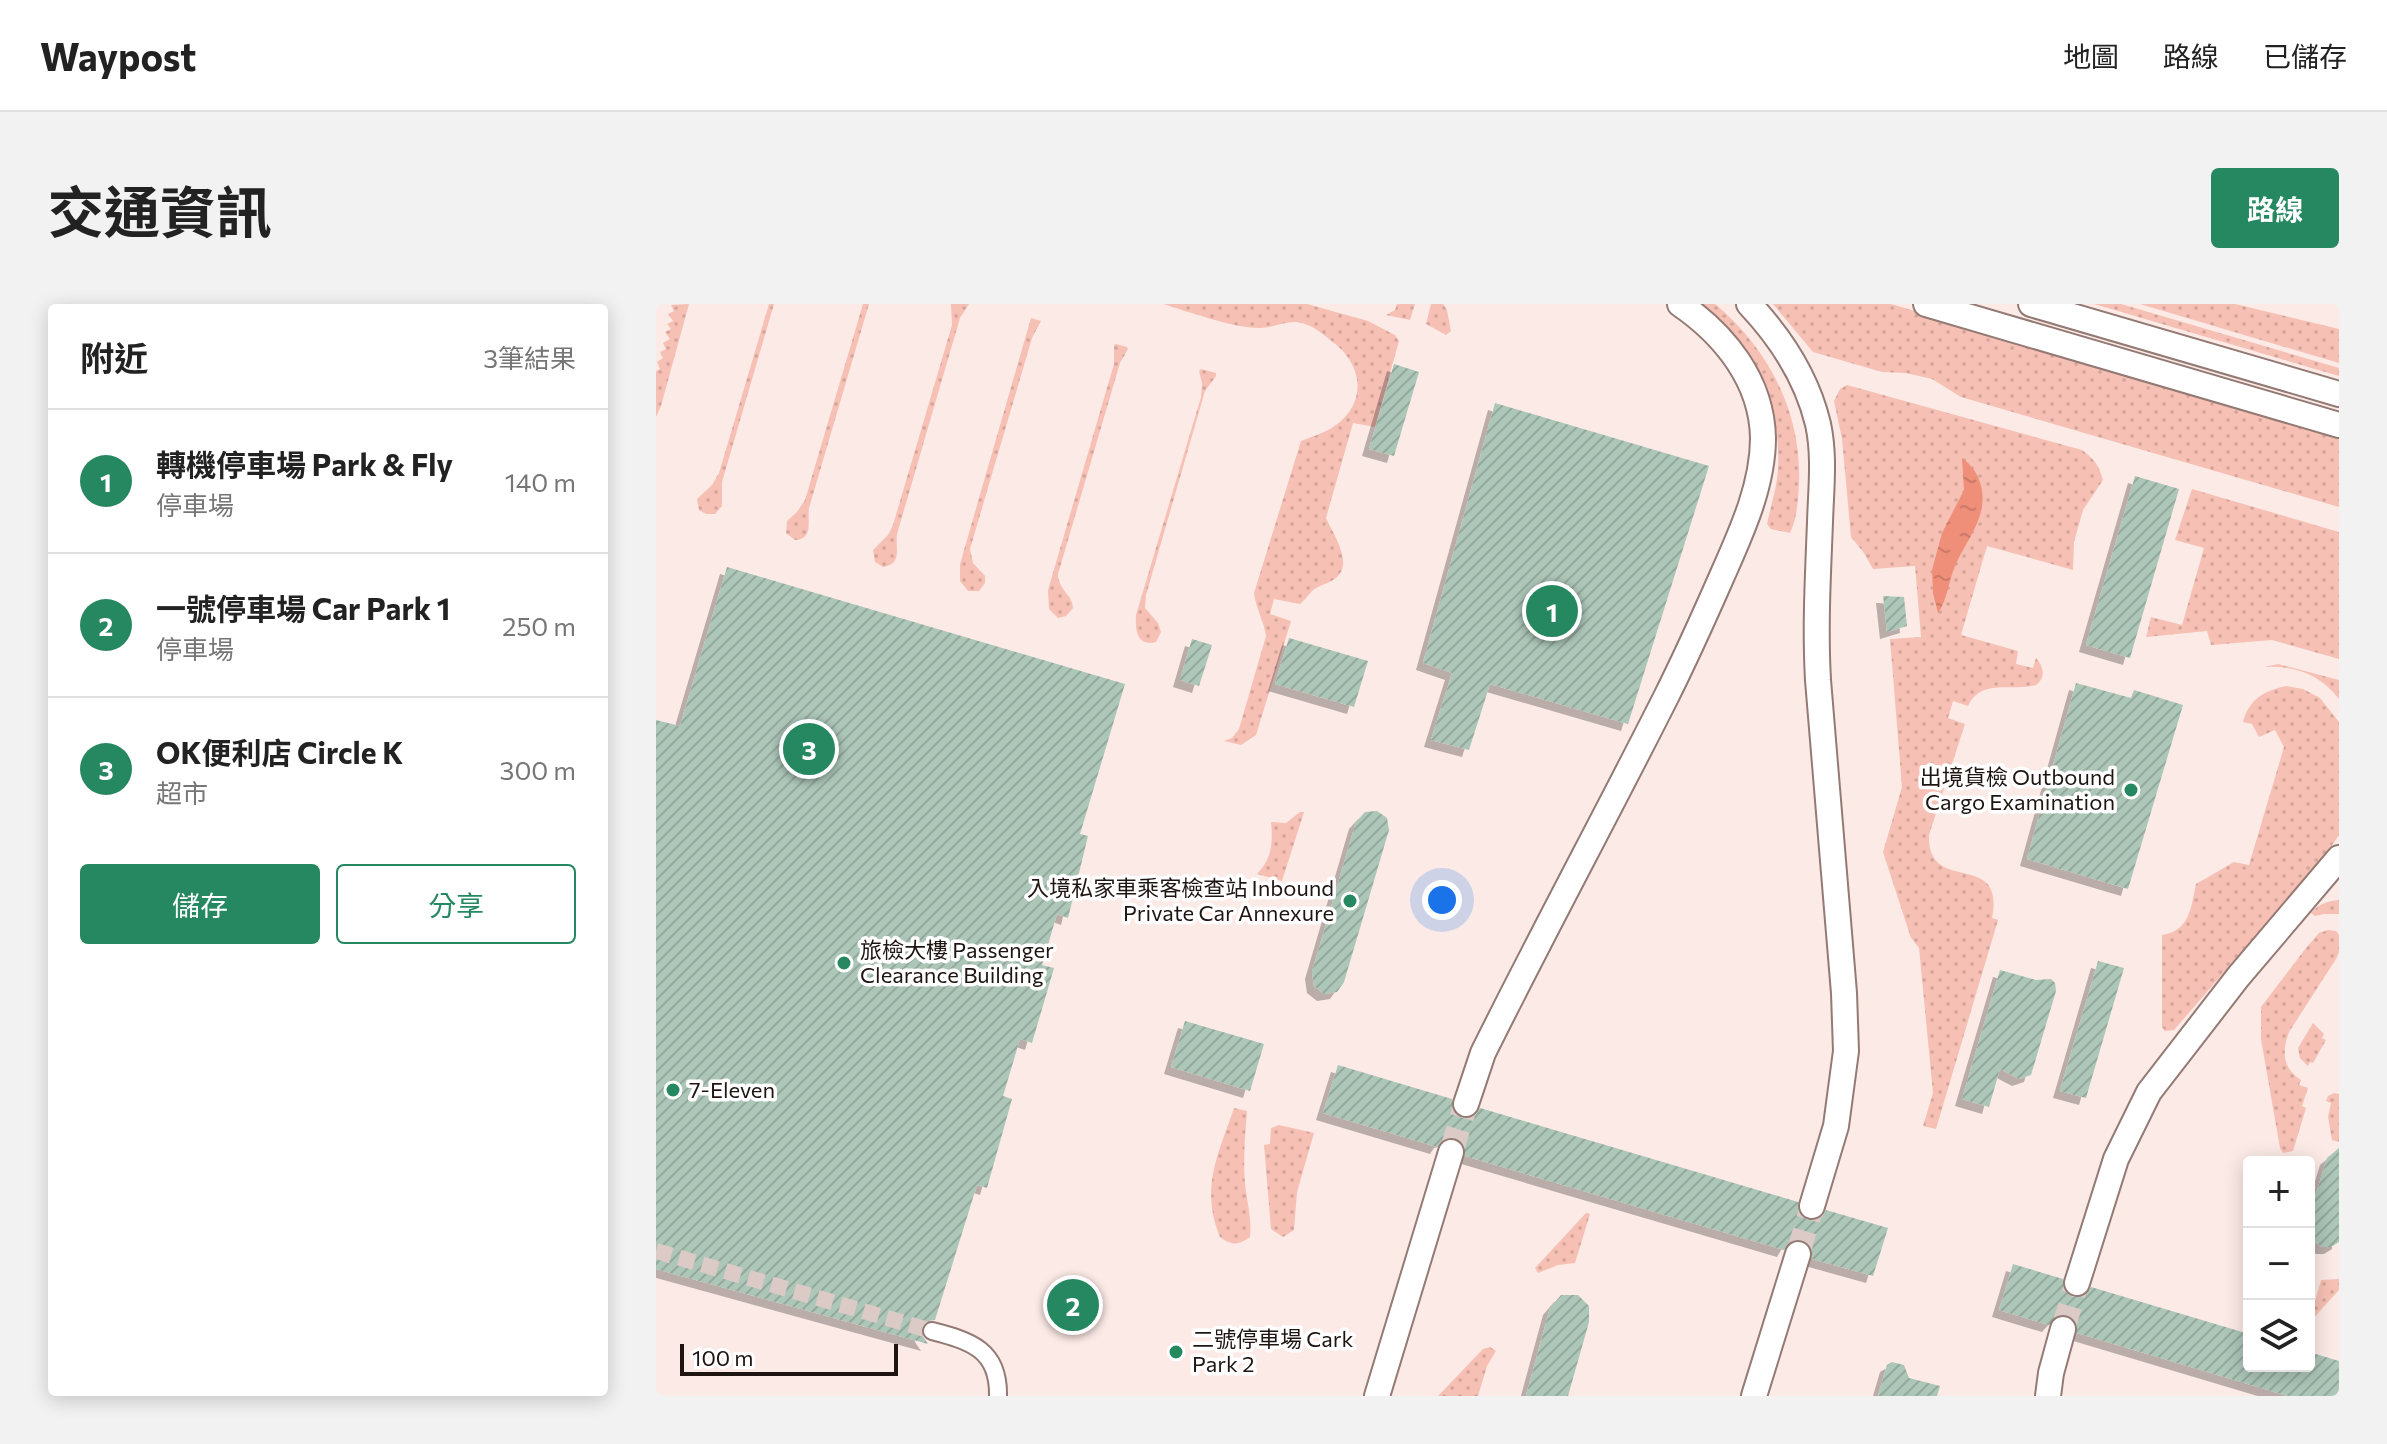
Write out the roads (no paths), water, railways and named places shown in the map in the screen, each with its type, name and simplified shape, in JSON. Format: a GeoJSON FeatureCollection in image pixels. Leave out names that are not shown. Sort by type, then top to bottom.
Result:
{"type":"FeatureCollection","features":[{"type":"Feature","properties":{"kind":"highway"},"geometry":{"type":"LineString","coordinates":[[1466,1104],[1478,1065],[1495,1030],[1694,640],[1741,533],[1755,493],[1763,437],[1755,395],[1738,361],[1716,332],[1680,304]]}},
{"type":"Feature","properties":{"kind":"highway"},"geometry":{"type":"LineString","coordinates":[[1749,304],[1770,325],[1798,370],[1813,406],[1821,446],[1816,654],[1846,1051],[1836,1126],[1812,1206]]}},
{"type":"Feature","properties":{"kind":"highway"},"geometry":{"type":"LineString","coordinates":[[1926,304],[2339,425]]}},
{"type":"Feature","properties":{"kind":"highway"},"geometry":{"type":"LineString","coordinates":[[2031,304],[2339,394]]}},
{"type":"Feature","properties":{"kind":"highway"},"geometry":{"type":"LineString","coordinates":[[2077,1283],[2116,1159],[2149,1092],[2238,977],[2339,858]]}},
{"type":"Feature","properties":{"kind":"highway"},"geometry":{"type":"LineString","coordinates":[[1377,1396],[1451,1152]]}},
{"type":"Feature","properties":{"kind":"highway"},"geometry":{"type":"LineString","coordinates":[[1754,1396],[1798,1254]]}},
{"type":"Feature","properties":{"kind":"highway"},"geometry":{"type":"LineString","coordinates":[[2048,1396],[2063,1329]]}},
{"type":"Feature","properties":{"kind":"street"},"geometry":{"type":"LineString","coordinates":[[932,1331],[964,1341],[985,1354],[996,1372],[998,1396]]}},
{"type":"Feature","properties":{"kind":"water"},"geometry":{"type":"Polygon","coordinates":[[[1962,458],[1978,477],[1983,501],[1977,523],[1955,566],[1938,613],[1932,570],[1942,533],[1964,490],[1962,458]]]}},
{"type":"Feature","properties":{"kind":"tunnel"},"geometry":{"type":"LineString","coordinates":[[1451,1152],[1466,1104]]}},
{"type":"Feature","properties":{"kind":"tunnel"},"geometry":{"type":"LineString","coordinates":[[1798,1254],[1812,1206]]}},
{"type":"Feature","properties":{"kind":"tunnel"},"geometry":{"type":"LineString","coordinates":[[656,1251],[932,1331]]}},
{"type":"Feature","properties":{"kind":"tunnel"},"geometry":{"type":"LineString","coordinates":[[2063,1329],[2077,1283]]}},
{"type":"Feature","properties":{"kind":"place","name":"轉機停車場 Park & Fly"},"geometry":{"type":"Point","coordinates":[1552,611]}},
{"type":"Feature","properties":{"kind":"place","name":"OK便利店 Circle K"},"geometry":{"type":"Point","coordinates":[809,749]}},
{"type":"Feature","properties":{"kind":"place","name":"出境貨檢 Outbound Cargo Examination"},"geometry":{"type":"Point","coordinates":[2131,790]}},
{"type":"Feature","properties":{"kind":"place","name":"入境私家車乘客檢查站 Inbound Private Car Annexure"},"geometry":{"type":"Point","coordinates":[1350,901]}},
{"type":"Feature","properties":{"kind":"place","name":"旅檢大樓 Passenger Clearance Building"},"geometry":{"type":"Point","coordinates":[844,963]}},
{"type":"Feature","properties":{"kind":"place","name":"7-Eleven"},"geometry":{"type":"Point","coordinates":[673,1090]}},
{"type":"Feature","properties":{"kind":"place","name":"一號停車場 Car Park 1"},"geometry":{"type":"Point","coordinates":[1073,1305]}},
{"type":"Feature","properties":{"kind":"place","name":"二號停車場 Cark Park 2"},"geometry":{"type":"Point","coordinates":[1176,1352]}}]}
